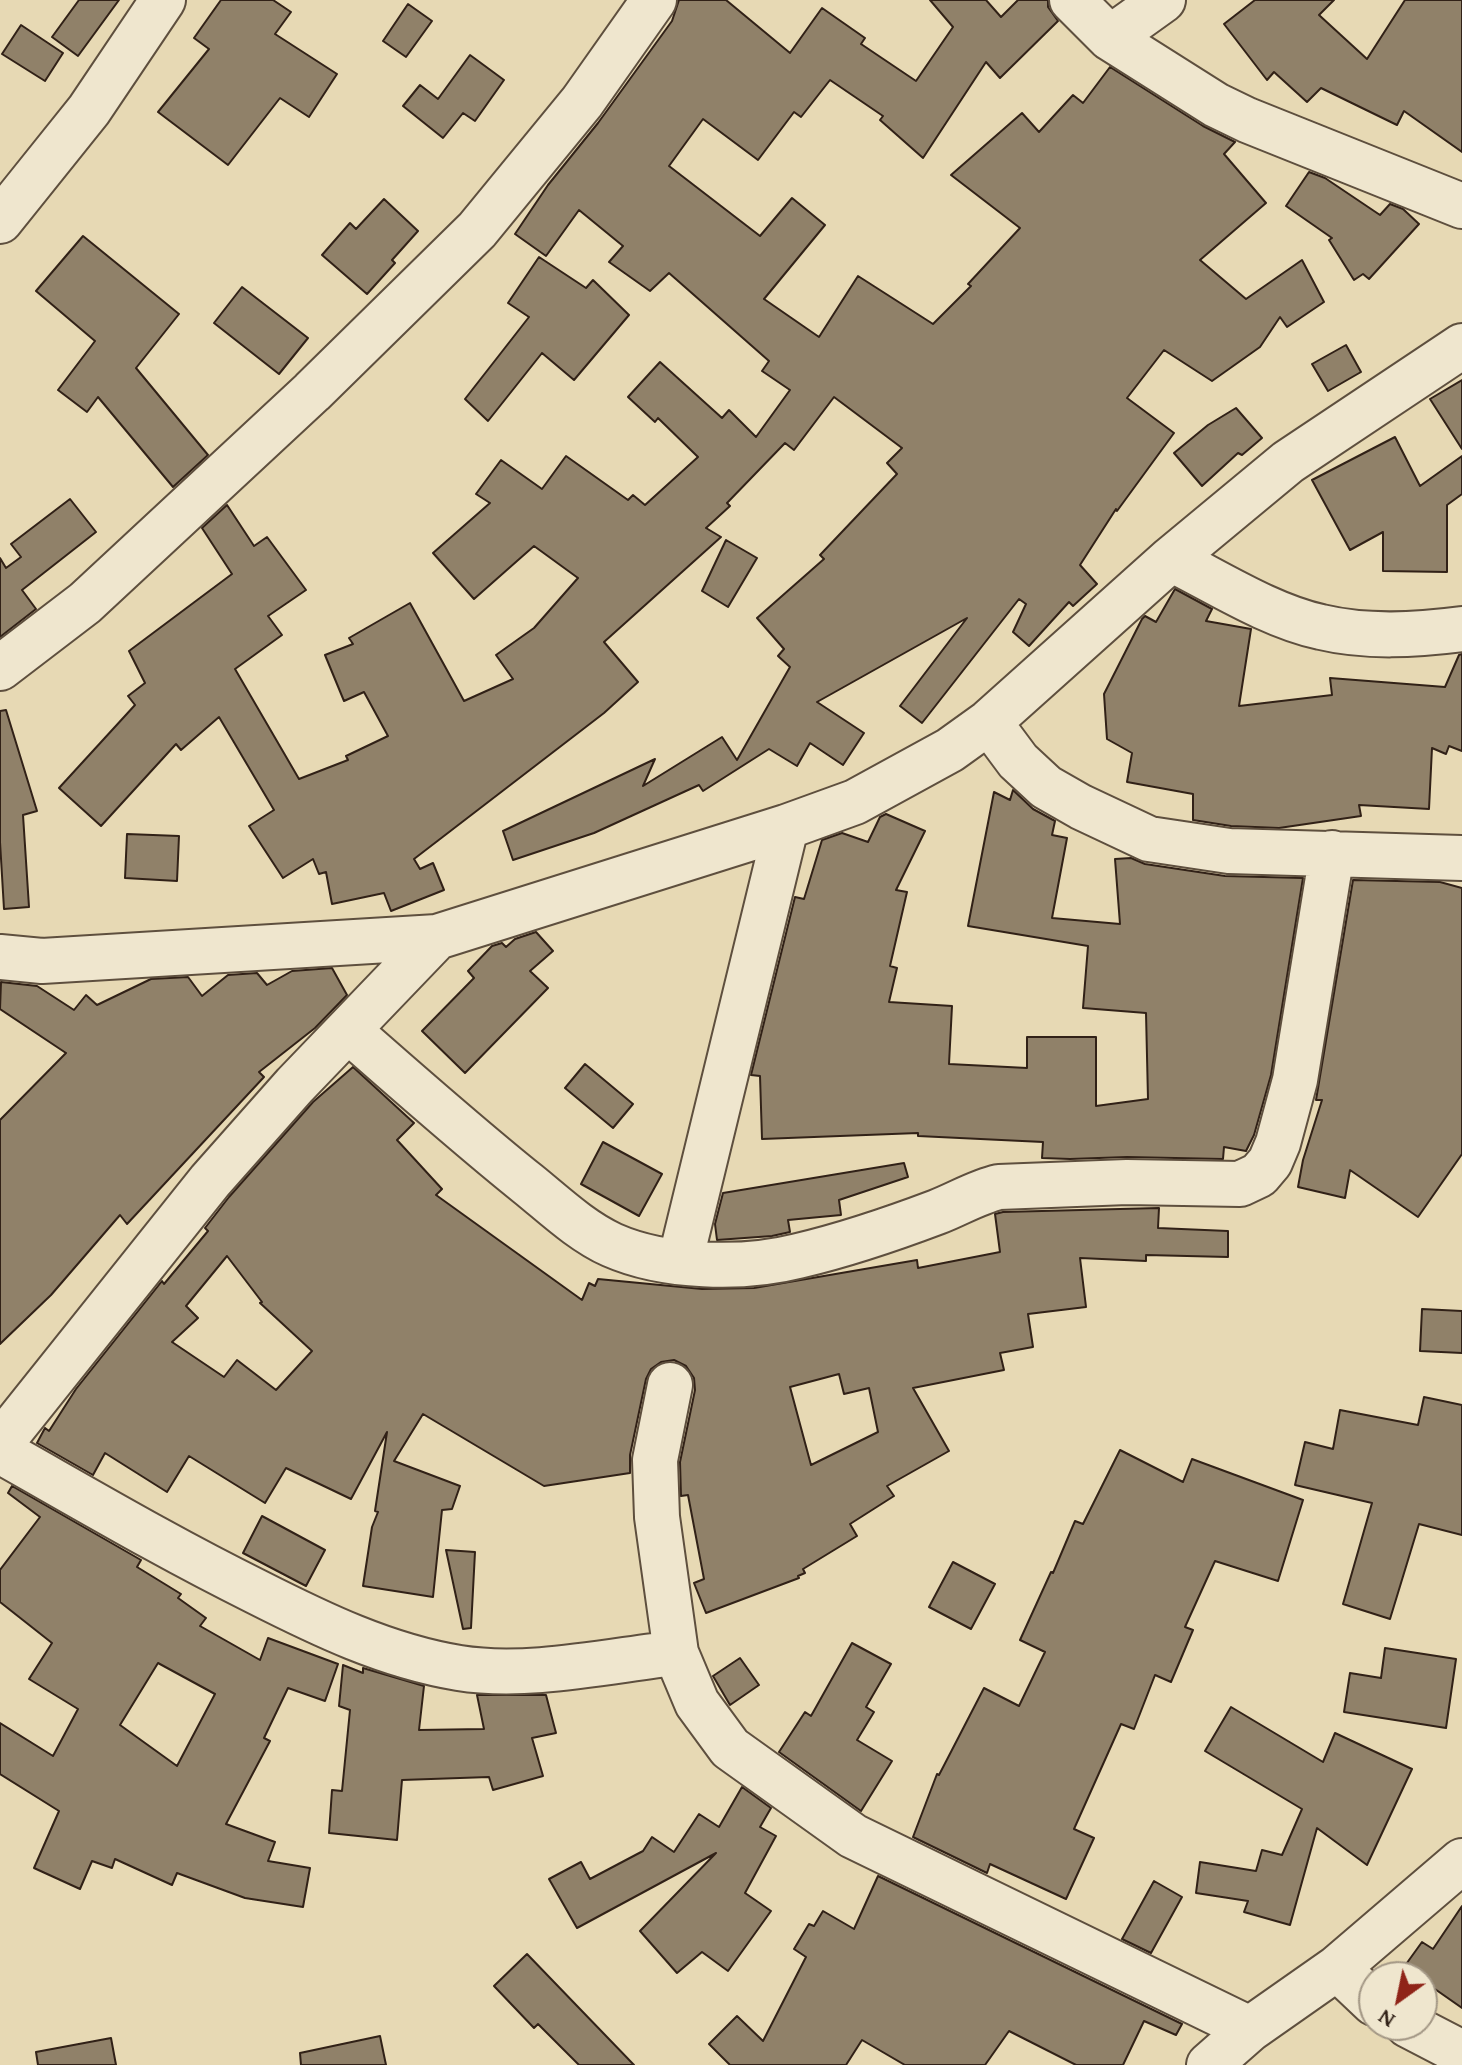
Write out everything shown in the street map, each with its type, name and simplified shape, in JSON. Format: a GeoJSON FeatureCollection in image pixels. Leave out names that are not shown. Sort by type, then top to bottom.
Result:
{"type":"FeatureCollection","features":[{"type":"Feature","properties":{"kind":"street"},"geometry":{"type":"LineString","coordinates":[[0,221],[89,110],[163,0]]}},
{"type":"Feature","properties":{"kind":"street"},"geometry":{"type":"LineString","coordinates":[[0,668],[85,603],[312,392],[477,230],[582,102],[654,0]]}},
{"type":"Feature","properties":{"kind":"street"},"geometry":{"type":"LineString","coordinates":[[1072,0],[1110,38],[1216,105],[1462,206]]}},
{"type":"Feature","properties":{"kind":"street"},"geometry":{"type":"LineString","coordinates":[[1110,38],[1163,0]]}},
{"type":"Feature","properties":{"kind":"street"},"geometry":{"type":"LineString","coordinates":[[0,957],[42,961],[437,937],[786,827],[855,802],[950,750],[989,722],[1171,559],[1288,462],[1462,346]]}},
{"type":"Feature","properties":{"kind":"street"},"geometry":{"type":"LineString","coordinates":[[1171,559],[1287,617],[1323,628],[1416,635],[1462,629]]}},
{"type":"Feature","properties":{"kind":"street"},"geometry":{"type":"LineString","coordinates":[[989,722],[1018,761],[1046,787],[1149,839],[1229,851],[1462,858]]}},
{"type":"Feature","properties":{"kind":"street"},"geometry":{"type":"LineString","coordinates":[[680,1262],[786,827]]}},
{"type":"Feature","properties":{"kind":"street"},"geometry":{"type":"LineString","coordinates":[[348,1030],[472,1139],[573,1221],[610,1244],[645,1256],[680,1262],[737,1263],[795,1257],[870,1236],[999,1187],[1127,1182],[1240,1184],[1259,1175],[1270,1162],[1278,1143],[1295,1080],[1332,853]]}},
{"type":"Feature","properties":{"kind":"street"},"geometry":{"type":"LineString","coordinates":[[0,1444],[210,1181],[295,1085],[437,937]]}},
{"type":"Feature","properties":{"kind":"street"},"geometry":{"type":"LineString","coordinates":[[670,1385],[655,1460],[657,1517],[676,1653],[697,1703],[730,1748],[853,1836],[1250,2029]]}},
{"type":"Feature","properties":{"kind":"street"},"geometry":{"type":"LineString","coordinates":[[0,1451],[186,1557],[322,1625],[397,1654],[461,1669],[523,1671],[676,1653]]}},
{"type":"Feature","properties":{"kind":"street"},"geometry":{"type":"LineString","coordinates":[[1209,2065],[1250,2029],[1337,1968],[1462,1861]]}},
{"type":"Feature","properties":{"kind":"street"},"geometry":{"type":"LineString","coordinates":[[1337,1968],[1358,1988]]}},
{"type":"Feature","properties":{"kind":"street"},"geometry":{"type":"LineString","coordinates":[[1438,2041],[1462,2053]]}},
{"type":"Feature","properties":{"kind":"building"},"geometry":{"type":"Polygon","coordinates":[[[79,0],[119,0],[78,56],[52,37],[79,0]]]}},
{"type":"Feature","properties":{"kind":"building"},"geometry":{"type":"Polygon","coordinates":[[[221,0],[273,0],[291,12],[275,34],[337,74],[309,117],[280,98],[228,165],[158,112],[209,49],[194,38],[221,0]]]}},
{"type":"Feature","properties":{"kind":"building"},"geometry":{"type":"Polygon","coordinates":[[[679,0],[726,0],[790,53],[822,8],[865,38],[861,44],[916,81],[953,27],[930,0],[986,0],[1001,17],[1018,0],[1048,0],[1048,7],[1058,21],[1000,78],[986,62],[923,158],[880,120],[883,116],[830,80],[801,117],[794,112],[758,160],[703,119],[669,166],[760,236],[792,198],[825,225],[764,299],[819,337],[858,276],[933,324],[971,286],[968,284],[1020,228],[951,175],[1022,113],[1039,132],[1073,95],[1083,103],[1110,67],[1203,126],[1235,142],[1224,154],[1266,203],[1200,260],[1246,299],[1302,260],[1324,302],[1287,327],[1280,317],[1260,347],[1212,381],[1164,350],[1127,398],[1174,433],[1116,509],[1080,565],[1097,584],[1073,606],[1069,602],[1029,646],[1013,632],[1026,604],[1019,599],[922,723],[900,706],[967,618],[817,702],[864,733],[843,765],[810,743],[797,766],[769,749],[703,791],[699,785],[594,833],[513,860],[503,831],[655,759],[643,786],[722,737],[737,760],[790,667],[778,656],[784,649],[757,618],[824,559],[820,555],[897,474],[887,463],[902,448],[834,397],[794,450],[785,443],[727,503],[730,506],[706,528],[721,537],[604,642],[638,682],[604,713],[414,859],[420,869],[433,863],[444,890],[391,911],[384,893],[332,904],[326,872],[319,874],[313,859],[283,878],[249,826],[274,810],[219,717],[181,750],[176,744],[101,826],[59,788],[135,705],[128,696],[145,683],[129,651],[232,574],[202,528],[227,505],[254,546],[267,537],[306,590],[268,616],[282,635],[235,669],[299,779],[348,760],[346,756],[388,736],[364,692],[344,701],[325,655],[353,644],[349,638],[410,603],[464,701],[513,679],[496,655],[534,628],[578,578],[534,546],[474,599],[433,553],[490,503],[476,494],[501,460],[542,489],[566,456],[628,500],[633,495],[645,505],[698,457],[658,418],[655,422],[628,397],[660,362],[722,418],[729,410],[756,437],[790,390],[762,371],[769,361],[669,273],[650,291],[609,262],[623,246],[579,210],[546,256],[515,234],[548,185],[598,123],[672,21],[679,0]]]}},
{"type":"Feature","properties":{"kind":"building"},"geometry":{"type":"Polygon","coordinates":[[[1255,0],[1334,0],[1319,15],[1367,59],[1405,0],[1462,0],[1462,152],[1404,111],[1397,125],[1321,88],[1307,102],[1274,72],[1267,80],[1224,24],[1255,0]]]}},
{"type":"Feature","properties":{"kind":"building"},"geometry":{"type":"Polygon","coordinates":[[[408,4],[432,21],[406,57],[383,41],[408,4]]]}},
{"type":"Feature","properties":{"kind":"building"},"geometry":{"type":"Polygon","coordinates":[[[21,25],[63,53],[45,81],[2,54],[21,25]]]}},
{"type":"Feature","properties":{"kind":"building"},"geometry":{"type":"Polygon","coordinates":[[[470,55],[504,80],[475,121],[463,113],[443,138],[403,106],[420,85],[438,99],[470,55]]]}},
{"type":"Feature","properties":{"kind":"building"},"geometry":{"type":"Polygon","coordinates":[[[1309,172],[1325,178],[1380,215],[1390,204],[1403,209],[1419,224],[1369,279],[1363,274],[1354,280],[1329,240],[1332,238],[1286,206],[1309,172]]]}},
{"type":"Feature","properties":{"kind":"building"},"geometry":{"type":"Polygon","coordinates":[[[384,199],[418,231],[367,294],[322,255],[350,223],[356,229],[384,199]]]}},
{"type":"Feature","properties":{"kind":"building"},"geometry":{"type":"Polygon","coordinates":[[[83,236],[179,314],[136,368],[208,455],[173,487],[98,397],[87,412],[58,390],[95,341],[36,291],[83,236]]]}},
{"type":"Feature","properties":{"kind":"building"},"geometry":{"type":"Polygon","coordinates":[[[539,257],[586,288],[593,280],[629,315],[574,380],[542,353],[488,421],[465,399],[529,317],[508,303],[539,257]]]}},
{"type":"Feature","properties":{"kind":"building"},"geometry":{"type":"Polygon","coordinates":[[[242,287],[308,338],[279,374],[214,323],[242,287]]]}},
{"type":"Feature","properties":{"kind":"building"},"geometry":{"type":"Polygon","coordinates":[[[1346,345],[1361,372],[1328,391],[1312,364],[1346,345]]]}},
{"type":"Feature","properties":{"kind":"building"},"geometry":{"type":"Polygon","coordinates":[[[1462,380],[1462,449],[1430,399],[1462,380]]]}},
{"type":"Feature","properties":{"kind":"building"},"geometry":{"type":"Polygon","coordinates":[[[1236,408],[1262,438],[1242,455],[1238,453],[1202,486],[1174,453],[1208,425],[1236,408]]]}},
{"type":"Feature","properties":{"kind":"building"},"geometry":{"type":"Polygon","coordinates":[[[1395,437],[1420,486],[1462,456],[1462,494],[1447,505],[1447,572],[1383,571],[1383,532],[1350,550],[1312,480],[1395,437]]]}},
{"type":"Feature","properties":{"kind":"building"},"geometry":{"type":"Polygon","coordinates":[[[70,499],[96,532],[22,590],[36,609],[0,637],[0,558],[6,568],[21,557],[11,544],[70,499]]]}},
{"type":"Feature","properties":{"kind":"building"},"geometry":{"type":"Polygon","coordinates":[[[726,540],[757,558],[728,607],[702,591],[726,540]]]}},
{"type":"Feature","properties":{"kind":"building"},"geometry":{"type":"Polygon","coordinates":[[[1175,589],[1212,609],[1206,621],[1251,629],[1239,706],[1332,695],[1330,678],[1445,687],[1462,654],[1462,751],[1449,746],[1446,754],[1432,748],[1429,809],[1359,805],[1361,816],[1279,828],[1231,826],[1193,820],[1193,794],[1127,782],[1132,753],[1107,739],[1104,694],[1142,619],[1145,616],[1156,622],[1175,589]]]}},
{"type":"Feature","properties":{"kind":"building"},"geometry":{"type":"Polygon","coordinates":[[[6,710],[37,811],[23,815],[29,907],[4,909],[0,842],[0,711],[6,710]]]}},
{"type":"Feature","properties":{"kind":"building"},"geometry":{"type":"Polygon","coordinates":[[[1013,790],[1033,809],[1055,821],[1052,835],[1067,838],[1052,918],[1120,924],[1115,859],[1131,858],[1145,864],[1225,876],[1303,878],[1271,1075],[1254,1135],[1246,1151],[1224,1147],[1223,1159],[1070,1159],[1042,1158],[1043,1142],[918,1136],[918,1133],[762,1139],[760,1076],[751,1075],[795,897],[804,899],[822,840],[842,833],[868,842],[880,817],[886,814],[925,831],[896,890],[907,892],[890,966],[897,968],[889,1002],[952,1006],[949,1064],[1027,1068],[1027,1037],[1096,1037],[1096,1106],[1148,1099],[1146,1013],[1083,1008],[1088,946],[968,926],[994,792],[1010,800],[1013,790]]]}},
{"type":"Feature","properties":{"kind":"building"},"geometry":{"type":"Polygon","coordinates":[[[127,834],[179,836],[177,881],[125,878],[127,834]]]}},
{"type":"Feature","properties":{"kind":"building"},"geometry":{"type":"Polygon","coordinates":[[[1353,880],[1440,882],[1462,888],[1462,1154],[1418,1217],[1350,1170],[1345,1198],[1298,1187],[1322,1100],[1316,1100],[1353,880]]]}},
{"type":"Feature","properties":{"kind":"building"},"geometry":{"type":"Polygon","coordinates":[[[536,932],[553,951],[530,971],[548,988],[465,1073],[422,1031],[474,978],[468,971],[492,946],[502,943],[506,947],[515,939],[536,932]]]}},
{"type":"Feature","properties":{"kind":"building"},"geometry":{"type":"Polygon","coordinates":[[[332,968],[347,995],[315,1028],[259,1072],[264,1077],[127,1224],[120,1215],[51,1295],[0,1344],[0,1120],[66,1053],[0,1009],[1,982],[37,986],[74,1010],[86,995],[97,1005],[151,979],[188,977],[202,996],[228,975],[257,973],[267,985],[292,971],[332,968]]]}},
{"type":"Feature","properties":{"kind":"building"},"geometry":{"type":"Polygon","coordinates":[[[585,1064],[633,1104],[613,1128],[565,1088],[585,1064]]]}},
{"type":"Feature","properties":{"kind":"building"},"geometry":{"type":"Polygon","coordinates":[[[353,1067],[414,1123],[397,1140],[442,1189],[436,1195],[582,1300],[589,1283],[595,1286],[598,1279],[702,1289],[754,1288],[917,1260],[918,1268],[1000,1252],[995,1214],[1003,1212],[1159,1208],[1158,1228],[1228,1231],[1228,1257],[1146,1255],[1146,1261],[1080,1258],[1086,1307],[1028,1314],[1033,1347],[1000,1353],[1004,1370],[913,1388],[949,1451],[887,1486],[894,1496],[850,1524],[857,1536],[803,1569],[805,1573],[799,1578],[706,1613],[694,1583],[704,1579],[688,1495],[681,1496],[680,1462],[695,1390],[694,1378],[686,1366],[674,1360],[661,1362],[651,1369],[646,1379],[630,1455],[630,1473],[544,1486],[423,1414],[394,1461],[460,1486],[452,1509],[442,1510],[433,1597],[363,1586],[372,1527],[378,1512],[375,1511],[387,1432],[351,1499],[286,1468],[265,1503],[189,1456],[167,1492],[105,1453],[93,1475],[37,1443],[45,1428],[49,1431],[76,1389],[162,1281],[164,1284],[208,1231],[205,1228],[229,1197],[313,1102],[353,1067]],[[227,1256],[186,1306],[198,1318],[172,1342],[224,1377],[237,1360],[276,1390],[312,1351],[260,1303],[227,1256]],[[839,1374],[790,1387],[811,1465],[878,1432],[869,1388],[844,1394],[839,1374]]]}},
{"type":"Feature","properties":{"kind":"building"},"geometry":{"type":"Polygon","coordinates":[[[603,1142],[662,1174],[639,1216],[581,1184],[603,1142]]]}},
{"type":"Feature","properties":{"kind":"building"},"geometry":{"type":"Polygon","coordinates":[[[904,1163],[908,1177],[839,1200],[841,1215],[788,1220],[790,1232],[772,1236],[717,1240],[715,1224],[723,1193],[904,1163]]]}},
{"type":"Feature","properties":{"kind":"building"},"geometry":{"type":"Polygon","coordinates":[[[1422,1309],[1462,1311],[1462,1353],[1420,1351],[1422,1309]]]}},
{"type":"Feature","properties":{"kind":"building"},"geometry":{"type":"Polygon","coordinates":[[[1424,1397],[1462,1405],[1462,1535],[1419,1524],[1390,1619],[1343,1604],[1372,1503],[1295,1485],[1305,1442],[1333,1449],[1340,1410],[1418,1425],[1424,1397]]]}},
{"type":"Feature","properties":{"kind":"building"},"geometry":{"type":"Polygon","coordinates":[[[1120,1450],[1183,1482],[1192,1459],[1303,1500],[1278,1581],[1215,1561],[1185,1627],[1193,1630],[1171,1682],[1155,1675],[1134,1729],[1121,1724],[1074,1829],[1094,1838],[1066,1899],[990,1864],[987,1873],[913,1837],[937,1774],[984,1688],[1019,1706],[1045,1652],[1020,1640],[1075,1521],[1083,1524],[1120,1450]]]}},
{"type":"Feature","properties":{"kind":"building"},"geometry":{"type":"Polygon","coordinates":[[[12,1486],[141,1560],[137,1567],[181,1594],[178,1598],[206,1618],[200,1626],[260,1660],[268,1638],[338,1664],[325,1701],[288,1688],[264,1738],[270,1741],[226,1824],[275,1842],[268,1861],[310,1868],[303,1907],[245,1898],[177,1873],[172,1885],[115,1859],[112,1868],[92,1861],[80,1889],[34,1868],[59,1811],[0,1774],[0,1723],[53,1756],[78,1709],[29,1679],[52,1643],[0,1602],[0,1570],[40,1517],[8,1493],[12,1486]],[[158,1663],[120,1725],[177,1766],[215,1694],[158,1663]]]}},
{"type":"Feature","properties":{"kind":"building"},"geometry":{"type":"Polygon","coordinates":[[[262,1516],[325,1550],[306,1586],[243,1553],[262,1516]]]}},
{"type":"Feature","properties":{"kind":"building"},"geometry":{"type":"Polygon","coordinates":[[[446,1550],[475,1552],[471,1628],[463,1629],[446,1550]]]}},
{"type":"Feature","properties":{"kind":"building"},"geometry":{"type":"Polygon","coordinates":[[[953,1562],[995,1584],[971,1629],[929,1607],[953,1562]]]}},
{"type":"Feature","properties":{"kind":"building"},"geometry":{"type":"Polygon","coordinates":[[[852,1643],[891,1664],[866,1707],[874,1712],[857,1740],[892,1761],[861,1811],[779,1752],[805,1712],[811,1716],[852,1643]]]}},
{"type":"Feature","properties":{"kind":"building"},"geometry":{"type":"Polygon","coordinates":[[[1385,1648],[1456,1659],[1446,1728],[1344,1712],[1350,1673],[1381,1678],[1385,1648]]]}},
{"type":"Feature","properties":{"kind":"building"},"geometry":{"type":"Polygon","coordinates":[[[740,1658],[759,1685],[730,1705],[713,1676],[740,1658]]]}},
{"type":"Feature","properties":{"kind":"building"},"geometry":{"type":"Polygon","coordinates":[[[343,1665],[363,1673],[363,1668],[424,1686],[419,1730],[484,1729],[477,1695],[546,1695],[556,1733],[532,1738],[543,1776],[493,1790],[489,1777],[402,1780],[397,1840],[329,1833],[332,1790],[342,1791],[350,1710],[339,1706],[343,1665]]]}},
{"type":"Feature","properties":{"kind":"building"},"geometry":{"type":"Polygon","coordinates":[[[1231,1707],[1323,1762],[1335,1733],[1412,1769],[1367,1865],[1317,1828],[1290,1925],[1244,1912],[1248,1901],[1196,1893],[1200,1862],[1256,1871],[1262,1850],[1282,1855],[1302,1809],[1205,1751],[1231,1707]]]}},
{"type":"Feature","properties":{"kind":"building"},"geometry":{"type":"Polygon","coordinates":[[[742,1787],[771,1808],[760,1827],[776,1836],[745,1893],[771,1911],[728,1971],[702,1952],[677,1973],[640,1931],[716,1853],[577,1928],[549,1879],[581,1862],[590,1879],[643,1851],[652,1837],[674,1852],[699,1814],[719,1827],[742,1787]]]}},
{"type":"Feature","properties":{"kind":"building"},"geometry":{"type":"Polygon","coordinates":[[[878,1876],[1182,2024],[1176,2035],[1144,2021],[1123,2065],[1076,2065],[1009,2031],[985,2065],[905,2065],[862,2040],[846,2065],[730,2065],[709,2044],[737,2016],[763,2041],[806,1957],[794,1949],[809,1924],[814,1926],[823,1911],[854,1929],[878,1876]]]}},
{"type":"Feature","properties":{"kind":"building"},"geometry":{"type":"Polygon","coordinates":[[[1154,1881],[1182,1897],[1151,1953],[1122,1939],[1154,1881]]]}},
{"type":"Feature","properties":{"kind":"building"},"geometry":{"type":"Polygon","coordinates":[[[1462,1906],[1462,2008],[1438,1991],[1438,1961],[1408,1961],[1422,1942],[1433,1949],[1462,1906]]]}},
{"type":"Feature","properties":{"kind":"building"},"geometry":{"type":"Polygon","coordinates":[[[527,1954],[634,2065],[579,2065],[538,2024],[534,2028],[494,1986],[527,1954]]]}},
{"type":"Feature","properties":{"kind":"building"},"geometry":{"type":"Polygon","coordinates":[[[380,2036],[386,2065],[301,2065],[300,2053],[380,2036]]]}},
{"type":"Feature","properties":{"kind":"building"},"geometry":{"type":"Polygon","coordinates":[[[111,2038],[116,2065],[38,2065],[36,2052],[111,2038]]]}}]}
